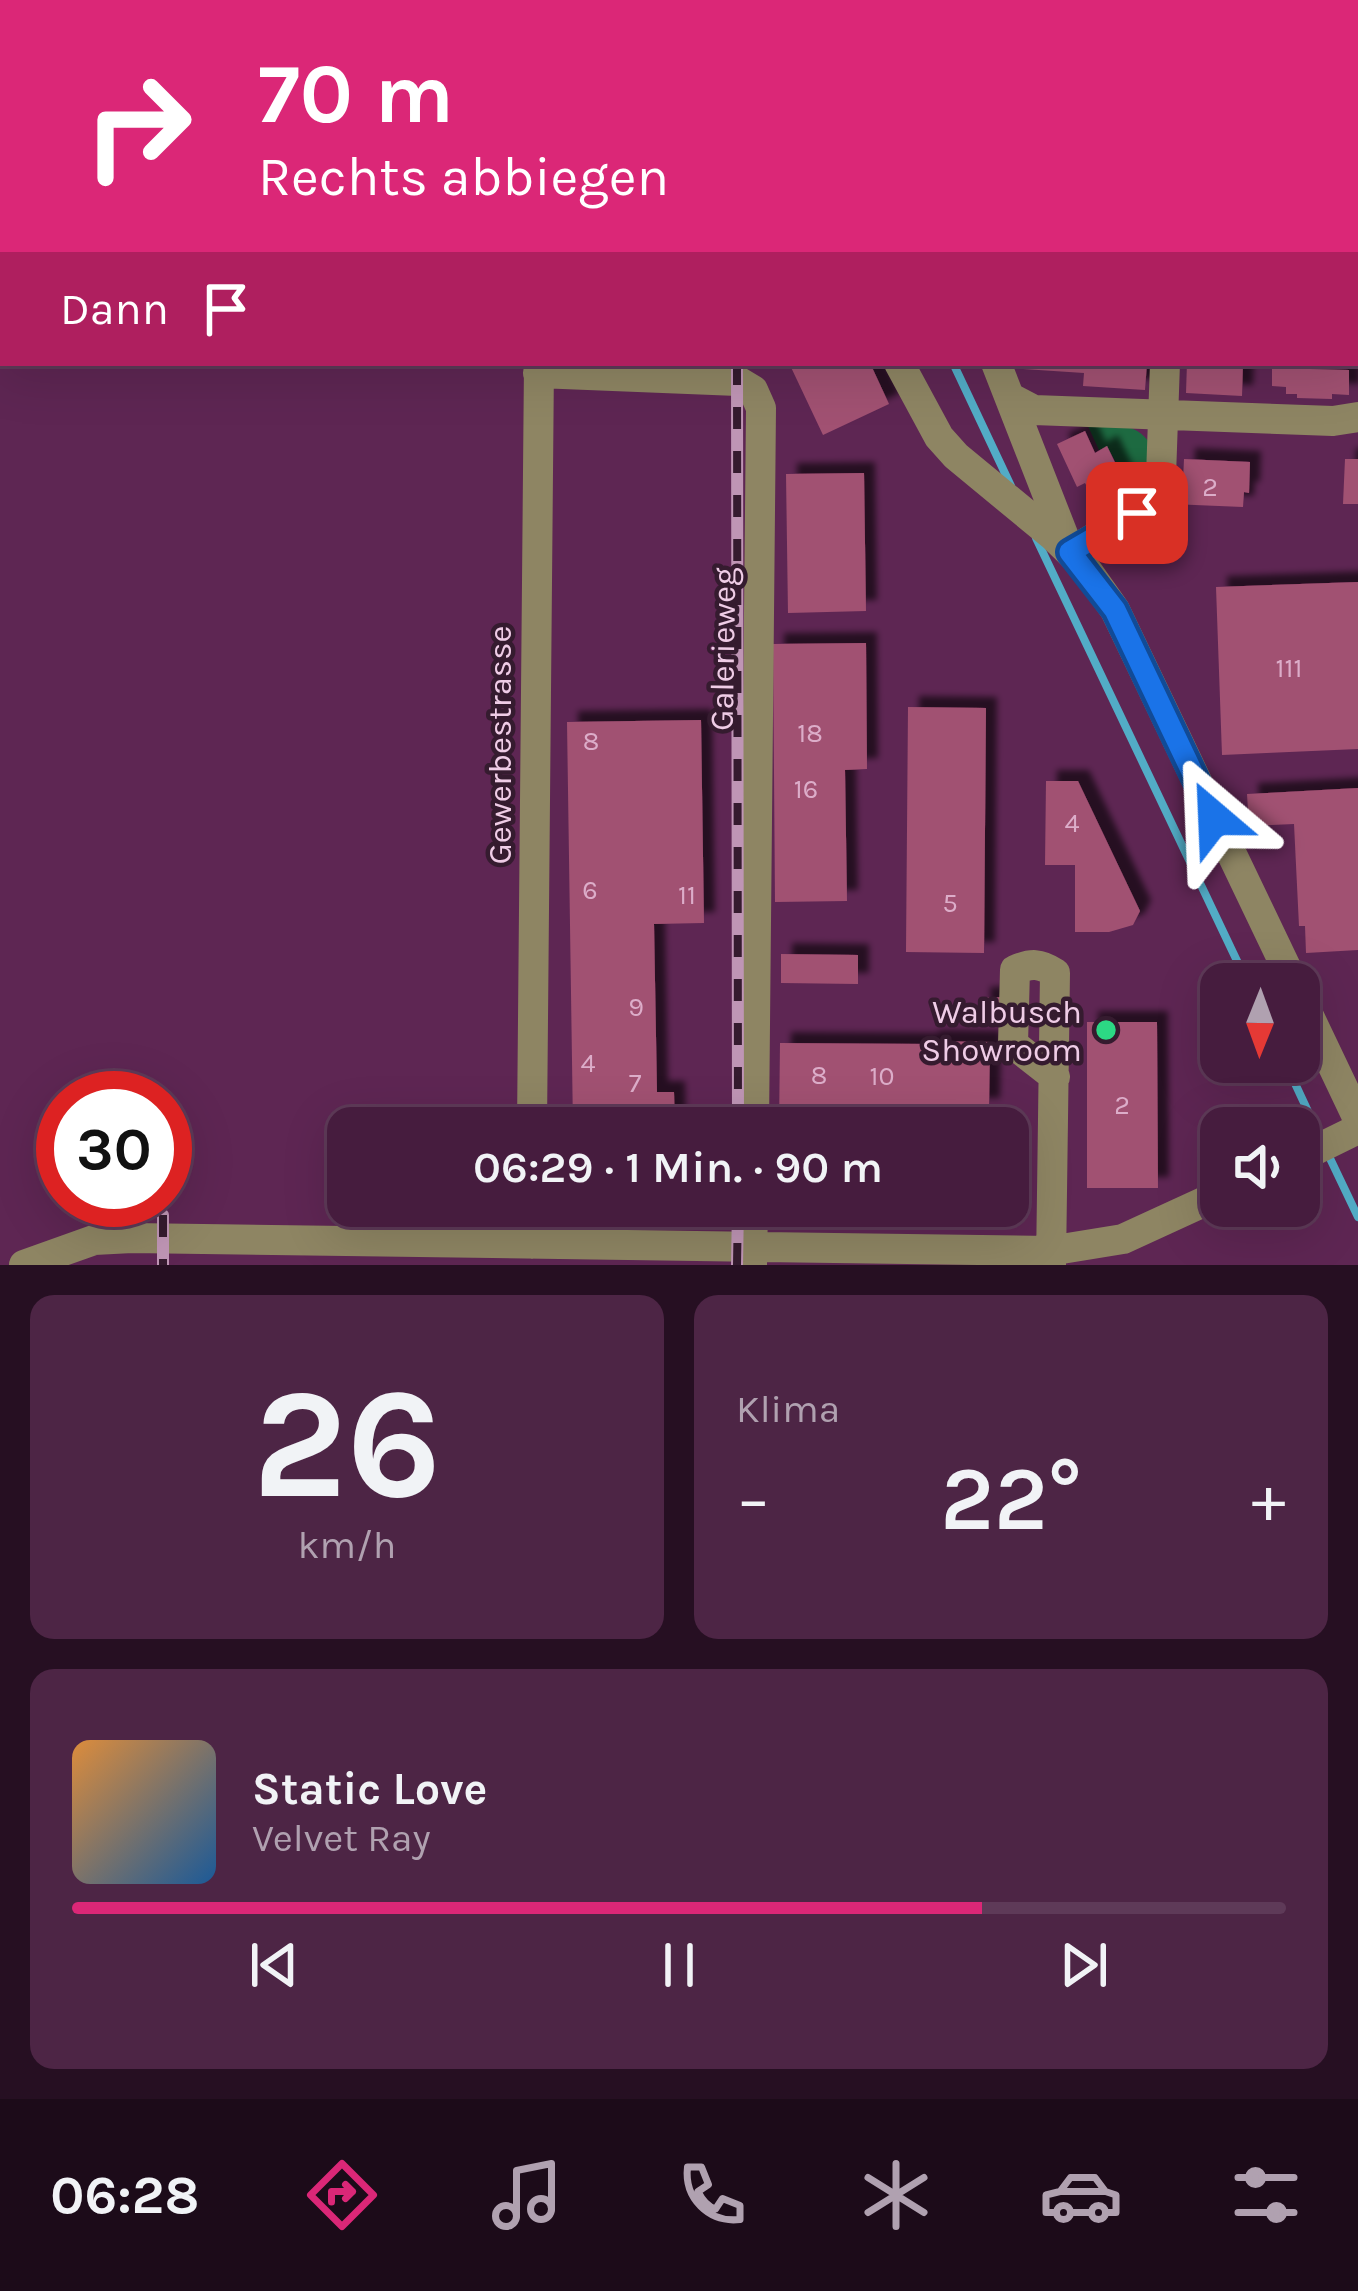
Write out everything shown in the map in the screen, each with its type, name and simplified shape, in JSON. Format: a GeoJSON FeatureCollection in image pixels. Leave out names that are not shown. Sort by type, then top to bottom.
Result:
{"type":"FeatureCollection","features":[{"type":"Feature","properties":{"kind":"street"},"geometry":{"type":"LineString","coordinates":[[901,366],[939,437],[971,472],[1069,551],[1115,610],[1284,963]]}},
{"type":"Feature","properties":{"kind":"street"},"geometry":{"type":"LineString","coordinates":[[997,366],[1069,551]]}},
{"type":"Feature","properties":{"kind":"street"},"geometry":{"type":"LineString","coordinates":[[1069,551],[1137,513],[1161,476],[1165,366]]}},
{"type":"Feature","properties":{"kind":"street","name":"Gewerbestrasse"},"geometry":{"type":"LineString","coordinates":[[532,1107],[538,368]]}},
{"type":"Feature","properties":{"kind":"street","name":"Galerieweg"},"geometry":{"type":"LineString","coordinates":[[538,368],[738,381],[753,390],[761,408],[754,1107]]}},
{"type":"Feature","properties":{"kind":"street"},"geometry":{"type":"LineString","coordinates":[[1013,399],[1034,410],[1164,417],[1333,421],[1358,417]]}},
{"type":"Feature","properties":{"kind":"street"},"geometry":{"type":"LineString","coordinates":[[1320,1050],[1350,1129],[1320,1146]]}},
{"type":"Feature","properties":{"kind":"street"},"geometry":{"type":"LineString","coordinates":[[1050,1258],[1055,1077]]}},
{"type":"Feature","properties":{"kind":"street"},"geometry":{"type":"LineString","coordinates":[[24,1265],[94,1240],[752,1256],[1050,1258],[1123,1239],[1200,1204]]}},
{"type":"Feature","properties":{"kind":"green space"},"geometry":{"type":"Polygon","coordinates":[[[1087,424],[1134,429],[1148,441],[1154,450],[1143,487],[1129,484],[1107,447],[1099,450],[1087,424]]]}},
{"type":"Feature","properties":{"kind":"building"},"geometry":{"type":"Polygon","coordinates":[[[790,366],[871,366],[889,404],[823,435],[790,366]]]}},
{"type":"Feature","properties":{"kind":"building"},"geometry":{"type":"Polygon","coordinates":[[[1147,366],[1145,390],[1083,386],[1084,373],[1023,369],[1147,366]]]}},
{"type":"Feature","properties":{"kind":"building"},"geometry":{"type":"Polygon","coordinates":[[[1187,366],[1243,366],[1242,396],[1186,393],[1187,366]]]}},
{"type":"Feature","properties":{"kind":"building"},"geometry":{"type":"Polygon","coordinates":[[[1272,366],[1349,370],[1349,395],[1332,394],[1332,399],[1297,398],[1297,394],[1286,394],[1286,387],[1272,386],[1272,366]]]}},
{"type":"Feature","properties":{"kind":"building"},"geometry":{"type":"Polygon","coordinates":[[[1085,431],[1095,453],[1107,446],[1126,485],[1097,505],[1085,483],[1077,487],[1057,444],[1085,431]]]}},
{"type":"Feature","properties":{"kind":"building"},"geometry":{"type":"Polygon","coordinates":[[[1184,459],[1250,462],[1249,493],[1244,492],[1243,507],[1171,504],[1172,482],[1183,482],[1184,459]]]}},
{"type":"Feature","properties":{"kind":"building"},"geometry":{"type":"Polygon","coordinates":[[[1345,459],[1358,459],[1358,504],[1343,504],[1345,459]]]}},
{"type":"Feature","properties":{"kind":"building"},"geometry":{"type":"Polygon","coordinates":[[[864,473],[866,611],[788,613],[786,474],[864,473]]]}},
{"type":"Feature","properties":{"kind":"building"},"geometry":{"type":"Polygon","coordinates":[[[1358,582],[1358,749],[1222,755],[1216,587],[1358,582]]]}},
{"type":"Feature","properties":{"kind":"building"},"geometry":{"type":"Polygon","coordinates":[[[866,643],[867,769],[845,770],[847,901],[775,902],[773,644],[866,643]]]}},
{"type":"Feature","properties":{"kind":"building"},"geometry":{"type":"Polygon","coordinates":[[[908,707],[986,708],[984,953],[906,952],[908,707]]]}},
{"type":"Feature","properties":{"kind":"building"},"geometry":{"type":"Polygon","coordinates":[[[701,720],[704,923],[654,924],[657,1092],[674,1092],[674,1107],[573,1107],[567,722],[701,720]]]}},
{"type":"Feature","properties":{"kind":"building"},"geometry":{"type":"Polygon","coordinates":[[[1046,781],[1078,781],[1140,911],[1133,925],[1109,932],[1075,932],[1075,865],[1045,865],[1046,781]]]}},
{"type":"Feature","properties":{"kind":"building"},"geometry":{"type":"Polygon","coordinates":[[[1358,788],[1358,950],[1306,953],[1305,926],[1299,926],[1294,824],[1249,826],[1247,794],[1358,788]]]}},
{"type":"Feature","properties":{"kind":"building"},"geometry":{"type":"Polygon","coordinates":[[[781,954],[858,955],[858,984],[781,983],[781,954]]]}},
{"type":"Feature","properties":{"kind":"building"},"geometry":{"type":"Polygon","coordinates":[[[1003,997],[1003,1024],[980,1024],[979,998],[1003,997]]]}},
{"type":"Feature","properties":{"kind":"building"},"geometry":{"type":"Polygon","coordinates":[[[1087,1022],[1157,1022],[1158,1188],[1087,1188],[1087,1022]]]}},
{"type":"Feature","properties":{"kind":"building"},"geometry":{"type":"Polygon","coordinates":[[[990,1042],[989,1107],[779,1107],[780,1043],[990,1042]]]}},
{"type":"Feature","properties":{"kind":"waterway"},"geometry":{"type":"LineString","coordinates":[[954,366],[1011,486]]}},
{"type":"Feature","properties":{"kind":"waterway"},"geometry":{"type":"LineString","coordinates":[[1036,538],[1238,963]]}},
{"type":"Feature","properties":{"kind":"waterway"},"geometry":{"type":"LineString","coordinates":[[1295,1083],[1306,1107]]}},
{"type":"Feature","properties":{"kind":"waterway"},"geometry":{"type":"LineString","coordinates":[[1326,1150],[1358,1217]]}},
{"type":"Feature","properties":{"kind":"railway"},"geometry":{"type":"LineString","coordinates":[[737,366],[738,1107]]}},
{"type":"Feature","properties":{"kind":"railway"},"geometry":{"type":"LineString","coordinates":[[163,1227],[163,1265]]}},
{"type":"Feature","properties":{"kind":"railway"},"geometry":{"type":"LineString","coordinates":[[737,1265],[738,1227]]}},
{"type":"Feature","properties":{"kind":"place","name":"Walbusch Showroom"},"geometry":{"type":"Point","coordinates":[1106,1030]}},
{"type":"Feature","properties":{"kind":"route"},"geometry":{"type":"LineString","coordinates":[[1137,513],[1070,552],[1115,610],[1214,818]]}}]}
